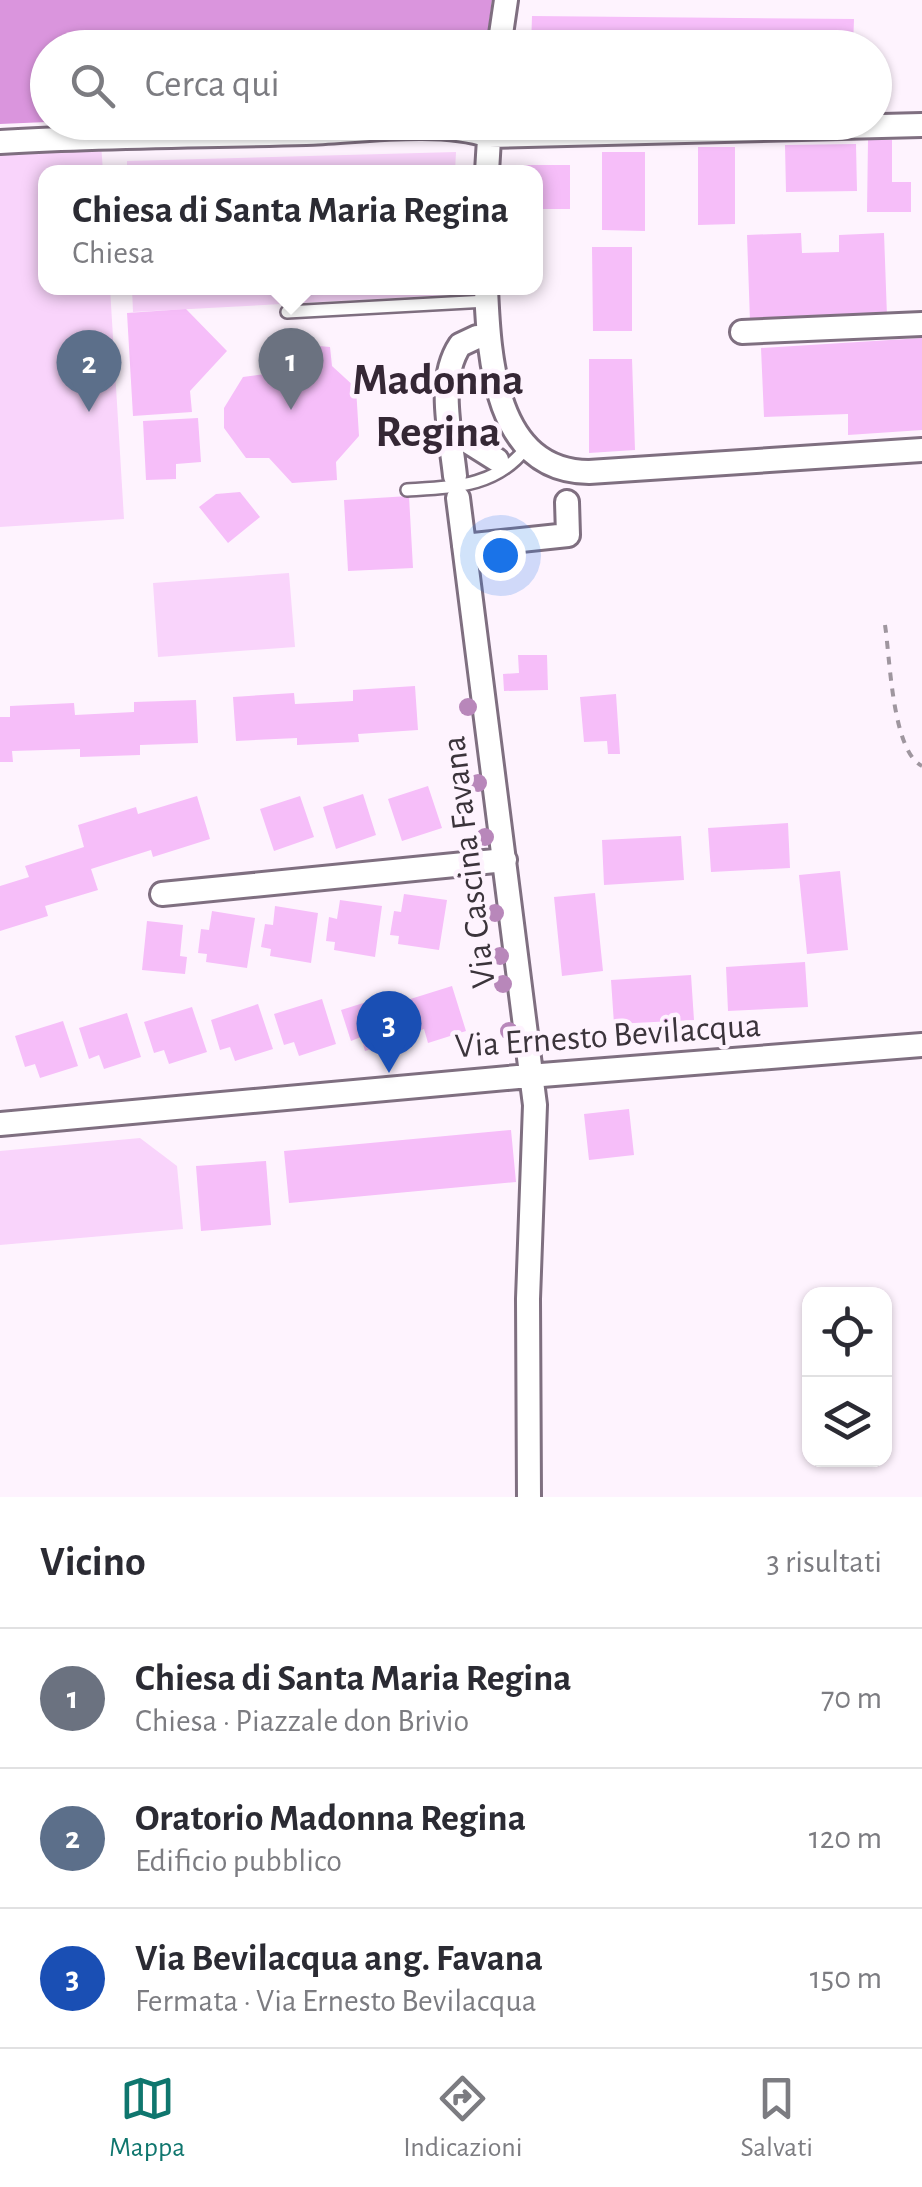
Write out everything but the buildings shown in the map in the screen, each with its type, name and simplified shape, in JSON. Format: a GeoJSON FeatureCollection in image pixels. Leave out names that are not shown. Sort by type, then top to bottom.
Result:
{"type":"FeatureCollection","features":[{"type":"Feature","properties":{"kind":"street"},"geometry":{"type":"LineString","coordinates":[[502,30],[506,0]]}},
{"type":"Feature","properties":{"kind":"street"},"geometry":{"type":"LineString","coordinates":[[892,125],[922,125]]}},
{"type":"Feature","properties":{"kind":"street"},"geometry":{"type":"LineString","coordinates":[[0,142],[36,140]]}},
{"type":"Feature","properties":{"kind":"street"},"geometry":{"type":"LineString","coordinates":[[487,165],[489,140]]}},
{"type":"Feature","properties":{"kind":"street"},"geometry":{"type":"LineString","coordinates":[[486,295],[502,405],[514,434],[526,448],[559,468],[589,472],[922,450]]}},
{"type":"Feature","properties":{"kind":"street"},"geometry":{"type":"LineString","coordinates":[[742,332],[922,324]]}},
{"type":"Feature","properties":{"kind":"street","name":"Via Cascina Favana"},"geometry":{"type":"LineString","coordinates":[[478,337],[460,345],[449,368],[450,431],[535,1105],[528,1299],[529,1497]]}},
{"type":"Feature","properties":{"kind":"street"},"geometry":{"type":"LineString","coordinates":[[450,431],[497,460]]}},
{"type":"Feature","properties":{"kind":"street"},"geometry":{"type":"LineString","coordinates":[[464,546],[568,534],[567,502]]}},
{"type":"Feature","properties":{"kind":"street"},"geometry":{"type":"LineString","coordinates":[[162,894],[505,860]]}},
{"type":"Feature","properties":{"kind":"street","name":"Via Ernesto Bevilacqua"},"geometry":{"type":"LineString","coordinates":[[0,1124],[922,1045]]}},
{"type":"Feature","properties":{"kind":"lane"},"geometry":{"type":"LineString","coordinates":[[287,312],[475,295]]}},
{"type":"Feature","properties":{"kind":"lane"},"geometry":{"type":"LineString","coordinates":[[408,490],[488,479],[509,468],[526,448]]}},
{"type":"Feature","properties":{"kind":"path"},"geometry":{"type":"LineString","coordinates":[[885,625],[902,738],[912,760],[922,766]]}},
{"type":"Feature","properties":{"kind":"shaded area"},"geometry":{"type":"Polygon","coordinates":[[[0,0],[492,0],[488,30],[30,30],[30,123],[0,124],[0,0]]]}},
{"type":"Feature","properties":{"kind":"shaded area"},"geometry":{"type":"Polygon","coordinates":[[[101,143],[103,165],[38,165],[38,295],[110,295],[124,519],[0,527],[0,150],[101,143]]]}},
{"type":"Feature","properties":{"kind":"shaded area"},"geometry":{"type":"Polygon","coordinates":[[[456,152],[455,165],[127,165],[127,161],[456,152]]]}},
{"type":"Feature","properties":{"kind":"shaded area"},"geometry":{"type":"Polygon","coordinates":[[[132,295],[450,295],[133,312],[132,295]]]}},
{"type":"Feature","properties":{"kind":"shaded area"},"geometry":{"type":"Polygon","coordinates":[[[289,573],[295,647],[158,657],[153,583],[289,573]]]}},
{"type":"Feature","properties":{"kind":"shaded area"},"geometry":{"type":"Polygon","coordinates":[[[140,1138],[177,1166],[183,1229],[0,1245],[0,1151],[140,1138]]]}},
{"type":"Feature","properties":{"kind":"place","name":"Chiesa di Santa Maria Regina"},"geometry":{"type":"Point","coordinates":[291,410]}},
{"type":"Feature","properties":{"kind":"place","name":"Oratorio Madonna Regina"},"geometry":{"type":"Point","coordinates":[89,412]}},
{"type":"Feature","properties":{"kind":"place","name":"Via Bevilacqua ang. Favana"},"geometry":{"type":"Point","coordinates":[389,1073]}},
{"type":"Feature","properties":{"kind":"district","name":"Madonna Regina"},"geometry":{"type":"Point","coordinates":[438,406]}}]}
